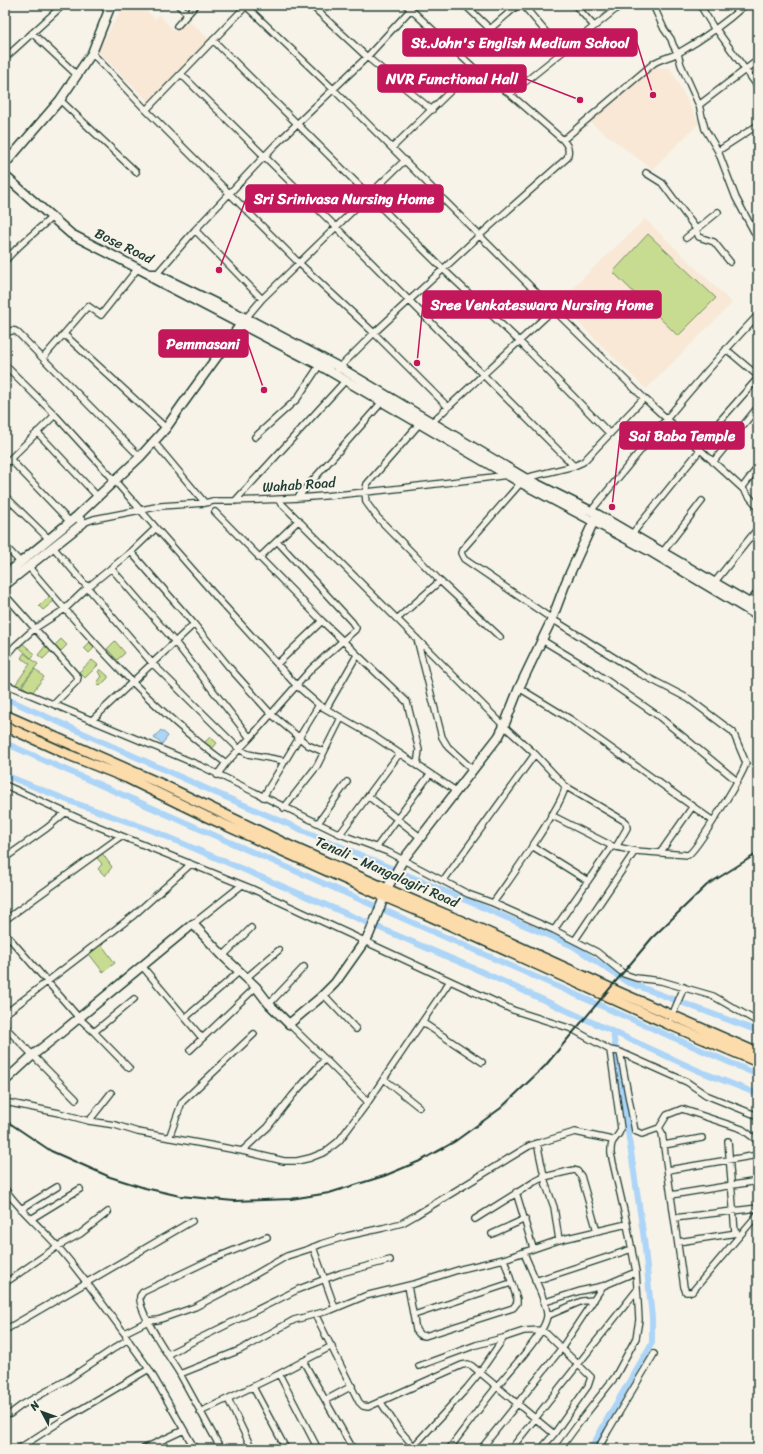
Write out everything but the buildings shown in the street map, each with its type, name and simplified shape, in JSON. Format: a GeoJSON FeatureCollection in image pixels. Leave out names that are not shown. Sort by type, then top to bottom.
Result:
{"type":"FeatureCollection","features":[{"type":"Feature","properties":{"kind":"main road"},"geometry":{"type":"LineString","coordinates":[[5,164],[60,100],[92,53],[107,7]]}},
{"type":"Feature","properties":{"kind":"main road","name":"Bose Road"},"geometry":{"type":"LineString","coordinates":[[5,176],[71,234],[243,321],[337,371]]}},
{"type":"Feature","properties":{"kind":"main road"},"geometry":{"type":"LineString","coordinates":[[5,575],[77,516],[140,457],[166,428],[243,321]]}},
{"type":"Feature","properties":{"kind":"main road"},"geometry":{"type":"LineString","coordinates":[[337,371],[345,381],[382,402],[426,423],[508,475],[521,478]]}},
{"type":"Feature","properties":{"kind":"main road"},"geometry":{"type":"LineString","coordinates":[[337,371],[521,478],[632,534],[758,608]]}},
{"type":"Feature","properties":{"kind":"main road"},"geometry":{"type":"LineString","coordinates":[[594,515],[650,552],[758,616]]}},
{"type":"Feature","properties":{"kind":"main road"},"geometry":{"type":"LineString","coordinates":[[5,1081],[33,1055],[193,924],[222,956],[256,987],[289,1024],[324,994],[335,983],[367,938],[386,893],[402,862],[504,726],[519,688],[552,619],[594,515]]}},
{"type":"Feature","properties":{"kind":"main road"},"geometry":{"type":"LineString","coordinates":[[5,585],[83,523],[77,516]]}},
{"type":"Feature","properties":{"kind":"main road","name":"Tenali - Mangalagiri Road"},"geometry":{"type":"LineString","coordinates":[[5,715],[159,783],[288,844],[386,893],[480,928],[673,1012],[758,1053]]}},
{"type":"Feature","properties":{"kind":"main road"},"geometry":{"type":"LineString","coordinates":[[5,726],[69,755],[128,778],[205,816],[386,893],[422,912],[668,1024],[758,1062]]}},
{"type":"Feature","properties":{"kind":"street"},"geometry":{"type":"LineString","coordinates":[[5,58],[63,5]]}},
{"type":"Feature","properties":{"kind":"street"},"geometry":{"type":"LineString","coordinates":[[178,5],[188,14]]}},
{"type":"Feature","properties":{"kind":"street"},"geometry":{"type":"LineString","coordinates":[[177,26],[196,5]]}},
{"type":"Feature","properties":{"kind":"street"},"geometry":{"type":"LineString","coordinates":[[146,110],[246,5],[405,160],[644,398],[742,488],[758,507]]}},
{"type":"Feature","properties":{"kind":"street"},"geometry":{"type":"LineString","coordinates":[[311,5],[367,57],[432,110]]}},
{"type":"Feature","properties":{"kind":"street"},"geometry":{"type":"LineString","coordinates":[[465,5],[490,29]]}},
{"type":"Feature","properties":{"kind":"street"},"geometry":{"type":"LineString","coordinates":[[458,53],[490,29],[518,5]]}},
{"type":"Feature","properties":{"kind":"street"},"geometry":{"type":"LineString","coordinates":[[523,5],[562,51]]}},
{"type":"Feature","properties":{"kind":"street"},"geometry":{"type":"LineString","coordinates":[[575,5],[594,26]]}},
{"type":"Feature","properties":{"kind":"street"},"geometry":{"type":"LineString","coordinates":[[653,5],[664,29],[671,39],[681,65],[700,105],[705,129],[718,152],[736,198],[757,236]]}},
{"type":"Feature","properties":{"kind":"street"},"geometry":{"type":"LineString","coordinates":[[700,5],[716,30],[758,87]]}},
{"type":"Feature","properties":{"kind":"street"},"geometry":{"type":"LineString","coordinates":[[563,140],[654,63],[678,54],[716,30],[745,5]]}},
{"type":"Feature","properties":{"kind":"street"},"geometry":{"type":"LineString","coordinates":[[510,94],[594,26],[616,6]]}},
{"type":"Feature","properties":{"kind":"street"},"geometry":{"type":"LineString","coordinates":[[152,275],[297,124],[367,57],[408,7],[474,68],[510,94],[563,140],[568,146],[569,152],[567,158],[443,269],[374,333],[337,371]]}},
{"type":"Feature","properties":{"kind":"street"},"geometry":{"type":"LineString","coordinates":[[32,33],[77,75]]}},
{"type":"Feature","properties":{"kind":"street"},"geometry":{"type":"LineString","coordinates":[[213,40],[443,269],[519,341],[610,434]]}},
{"type":"Feature","properties":{"kind":"street"},"geometry":{"type":"LineString","coordinates":[[92,53],[146,110],[299,263],[374,333],[448,407]]}},
{"type":"Feature","properties":{"kind":"street"},"geometry":{"type":"LineString","coordinates":[[700,105],[758,60]]}},
{"type":"Feature","properties":{"kind":"street"},"geometry":{"type":"LineString","coordinates":[[392,148],[474,68]]}},
{"type":"Feature","properties":{"kind":"street"},"geometry":{"type":"LineString","coordinates":[[181,74],[574,466]]}},
{"type":"Feature","properties":{"kind":"street"},"geometry":{"type":"LineString","coordinates":[[60,100],[136,172]]}},
{"type":"Feature","properties":{"kind":"street"},"geometry":{"type":"LineString","coordinates":[[718,152],[758,125]]}},
{"type":"Feature","properties":{"kind":"street"},"geometry":{"type":"LineString","coordinates":[[243,321],[262,299],[405,160]]}},
{"type":"Feature","properties":{"kind":"street"},"geometry":{"type":"LineString","coordinates":[[646,173],[662,183],[694,226],[699,237],[714,242],[730,262]]}},
{"type":"Feature","properties":{"kind":"street"},"geometry":{"type":"LineString","coordinates":[[686,238],[718,212]]}},
{"type":"Feature","properties":{"kind":"street"},"geometry":{"type":"LineString","coordinates":[[5,261],[18,246],[52,217]]}},
{"type":"Feature","properties":{"kind":"street"},"geometry":{"type":"LineString","coordinates":[[196,230],[262,299]]}},
{"type":"Feature","properties":{"kind":"street"},"geometry":{"type":"LineString","coordinates":[[43,358],[88,306],[101,315],[138,268]]}},
{"type":"Feature","properties":{"kind":"street"},"geometry":{"type":"LineString","coordinates":[[500,637],[440,581],[377,518],[367,505],[365,487],[369,481],[426,423],[448,407],[483,376],[554,309]]}},
{"type":"Feature","properties":{"kind":"street"},"geometry":{"type":"LineString","coordinates":[[594,515],[667,418],[726,349],[758,315]]}},
{"type":"Feature","properties":{"kind":"street"},"geometry":{"type":"LineString","coordinates":[[5,334],[14,330],[17,332],[140,457]]}},
{"type":"Feature","properties":{"kind":"street"},"geometry":{"type":"LineString","coordinates":[[64,335],[166,428]]}},
{"type":"Feature","properties":{"kind":"street"},"geometry":{"type":"LineString","coordinates":[[719,422],[758,377],[726,349]]}},
{"type":"Feature","properties":{"kind":"street"},"geometry":{"type":"LineString","coordinates":[[255,437],[297,399],[321,362]]}},
{"type":"Feature","properties":{"kind":"street"},"geometry":{"type":"LineString","coordinates":[[5,365],[55,415],[116,481],[296,686],[319,705],[375,737],[417,766],[456,790]]}},
{"type":"Feature","properties":{"kind":"street"},"geometry":{"type":"LineString","coordinates":[[235,501],[345,381]]}},
{"type":"Feature","properties":{"kind":"street"},"geometry":{"type":"LineString","coordinates":[[551,815],[614,847],[635,851],[685,855],[691,854],[713,821],[746,763],[733,732],[686,697],[639,673],[552,619],[464,559],[461,553],[521,478],[574,466],[588,458],[644,398]]}},
{"type":"Feature","properties":{"kind":"street"},"geometry":{"type":"LineString","coordinates":[[297,498],[382,402]]}},
{"type":"Feature","properties":{"kind":"street"},"geometry":{"type":"LineString","coordinates":[[713,462],[758,407]]}},
{"type":"Feature","properties":{"kind":"street"},"geometry":{"type":"LineString","coordinates":[[5,464],[55,415]]}},
{"type":"Feature","properties":{"kind":"street"},"geometry":{"type":"LineString","coordinates":[[37,432],[98,496]]}},
{"type":"Feature","properties":{"kind":"street"},"geometry":{"type":"LineString","coordinates":[[154,442],[205,503]]}},
{"type":"Feature","properties":{"kind":"street"},"geometry":{"type":"LineString","coordinates":[[632,534],[700,450]]}},
{"type":"Feature","properties":{"kind":"street"},"geometry":{"type":"LineString","coordinates":[[10,459],[70,522]]}},
{"type":"Feature","properties":{"kind":"street"},"geometry":{"type":"LineString","coordinates":[[742,488],[758,467]]}},
{"type":"Feature","properties":{"kind":"street","name":"Wahab Road"},"geometry":{"type":"LineString","coordinates":[[83,523],[94,519],[161,506],[205,503],[213,501],[278,500],[365,492],[508,475]]}},
{"type":"Feature","properties":{"kind":"street"},"geometry":{"type":"LineString","coordinates":[[5,496],[49,539]]}},
{"type":"Feature","properties":{"kind":"street"},"geometry":{"type":"LineString","coordinates":[[278,500],[504,726],[535,754],[565,786],[626,822],[627,828],[554,930]]}},
{"type":"Feature","properties":{"kind":"street"},"geometry":{"type":"LineString","coordinates":[[662,552],[702,501]]}},
{"type":"Feature","properties":{"kind":"street"},"geometry":{"type":"LineString","coordinates":[[215,512],[322,622],[407,702],[418,750],[417,766]]}},
{"type":"Feature","properties":{"kind":"street"},"geometry":{"type":"LineString","coordinates":[[259,558],[299,520]]}},
{"type":"Feature","properties":{"kind":"street"},"geometry":{"type":"LineString","coordinates":[[5,658],[34,629],[65,609],[88,587],[131,552],[156,528]]}},
{"type":"Feature","properties":{"kind":"street"},"geometry":{"type":"LineString","coordinates":[[714,583],[758,528]]}},
{"type":"Feature","properties":{"kind":"street"},"geometry":{"type":"LineString","coordinates":[[217,775],[226,763],[316,664],[354,633],[356,628],[277,541]]}},
{"type":"Feature","properties":{"kind":"street"},"geometry":{"type":"LineString","coordinates":[[5,546],[20,563]]}},
{"type":"Feature","properties":{"kind":"street"},"geometry":{"type":"LineString","coordinates":[[53,547],[152,663],[239,750],[248,754],[285,761]]}},
{"type":"Feature","properties":{"kind":"street"},"geometry":{"type":"LineString","coordinates":[[131,552],[271,714],[308,745],[324,752]]}},
{"type":"Feature","properties":{"kind":"street"},"geometry":{"type":"LineString","coordinates":[[28,566],[132,682],[202,746],[226,763]]}},
{"type":"Feature","properties":{"kind":"street"},"geometry":{"type":"LineString","coordinates":[[112,568],[175,642],[250,738]]}},
{"type":"Feature","properties":{"kind":"street"},"geometry":{"type":"LineString","coordinates":[[397,618],[440,581]]}},
{"type":"Feature","properties":{"kind":"street"},"geometry":{"type":"LineString","coordinates":[[748,603],[758,592]]}},
{"type":"Feature","properties":{"kind":"street"},"geometry":{"type":"LineString","coordinates":[[5,595],[78,677],[77,681],[54,704]]}},
{"type":"Feature","properties":{"kind":"street"},"geometry":{"type":"LineString","coordinates":[[277,664],[322,622]]}},
{"type":"Feature","properties":{"kind":"street"},"geometry":{"type":"LineString","coordinates":[[92,720],[194,624]]}},
{"type":"Feature","properties":{"kind":"street"},"geometry":{"type":"LineString","coordinates":[[417,638],[442,737],[448,747],[472,769]]}},
{"type":"Feature","properties":{"kind":"street"},"geometry":{"type":"LineString","coordinates":[[542,640],[590,669],[657,715],[737,781]]}},
{"type":"Feature","properties":{"kind":"street"},"geometry":{"type":"LineString","coordinates":[[326,708],[357,655]]}},
{"type":"Feature","properties":{"kind":"street"},"geometry":{"type":"LineString","coordinates":[[5,684],[201,766],[318,824],[376,848],[402,862],[444,880],[468,894],[493,903],[554,930],[597,952],[628,976],[661,981],[683,990],[712,996],[758,1022]]}},
{"type":"Feature","properties":{"kind":"street"},"geometry":{"type":"LineString","coordinates":[[519,688],[570,719],[713,821]]}},
{"type":"Feature","properties":{"kind":"street"},"geometry":{"type":"LineString","coordinates":[[263,798],[319,705]]}},
{"type":"Feature","properties":{"kind":"street"},"geometry":{"type":"LineString","coordinates":[[284,808],[317,766],[341,718]]}},
{"type":"Feature","properties":{"kind":"street"},"geometry":{"type":"LineString","coordinates":[[340,834],[399,754]]}},
{"type":"Feature","properties":{"kind":"street"},"geometry":{"type":"LineString","coordinates":[[444,880],[535,754]]}},
{"type":"Feature","properties":{"kind":"street"},"geometry":{"type":"LineString","coordinates":[[376,848],[430,774]]}},
{"type":"Feature","properties":{"kind":"street"},"geometry":{"type":"LineString","coordinates":[[318,824],[347,782]]}},
{"type":"Feature","properties":{"kind":"street"},"geometry":{"type":"LineString","coordinates":[[5,785],[65,813],[367,938],[450,981],[513,1010],[572,1029],[611,1050],[619,1052],[687,1082],[706,1095],[758,1116]]}},
{"type":"Feature","properties":{"kind":"street"},"geometry":{"type":"LineString","coordinates":[[493,903],[532,846],[562,797],[565,786]]}},
{"type":"Feature","properties":{"kind":"street"},"geometry":{"type":"LineString","coordinates":[[368,796],[420,836]]}},
{"type":"Feature","properties":{"kind":"street"},"geometry":{"type":"LineString","coordinates":[[660,852],[693,806]]}},
{"type":"Feature","properties":{"kind":"street"},"geometry":{"type":"LineString","coordinates":[[5,858],[65,813]]}},
{"type":"Feature","properties":{"kind":"street"},"geometry":{"type":"LineString","coordinates":[[5,920],[121,836]]}},
{"type":"Feature","properties":{"kind":"street"},"geometry":{"type":"LineString","coordinates":[[532,846],[588,881]]}},
{"type":"Feature","properties":{"kind":"street"},"geometry":{"type":"LineString","coordinates":[[575,940],[635,851]]}},
{"type":"Feature","properties":{"kind":"street"},"geometry":{"type":"LineString","coordinates":[[5,1014],[134,915],[191,864]]}},
{"type":"Feature","properties":{"kind":"street"},"geometry":{"type":"LineString","coordinates":[[193,924],[242,885]]}},
{"type":"Feature","properties":{"kind":"street"},"geometry":{"type":"LineString","coordinates":[[222,956],[251,928]]}},
{"type":"Feature","properties":{"kind":"street"},"geometry":{"type":"LineString","coordinates":[[5,933],[79,1018],[129,1068]]}},
{"type":"Feature","properties":{"kind":"street"},"geometry":{"type":"LineString","coordinates":[[246,978],[279,950]]}},
{"type":"Feature","properties":{"kind":"street"},"geometry":{"type":"LineString","coordinates":[[142,966],[202,1038]]}},
{"type":"Feature","properties":{"kind":"street"},"geometry":{"type":"LineString","coordinates":[[270,1004],[304,967]]}},
{"type":"Feature","properties":{"kind":"street"},"geometry":{"type":"LineString","coordinates":[[185,1018],[240,972]]}},
{"type":"Feature","properties":{"kind":"street"},"geometry":{"type":"LineString","coordinates":[[5,1102],[89,1121],[115,1125],[138,1132],[242,1151],[284,1161],[297,1161],[310,1158],[325,1152],[339,1141],[384,1079],[450,981]]}},
{"type":"Feature","properties":{"kind":"street"},"geometry":{"type":"LineString","coordinates":[[190,1050],[256,987]]}},
{"type":"Feature","properties":{"kind":"street"},"geometry":{"type":"LineString","coordinates":[[668,1024],[683,990]]}},
{"type":"Feature","properties":{"kind":"street"},"geometry":{"type":"LineString","coordinates":[[324,994],[356,1029]]}},
{"type":"Feature","properties":{"kind":"street"},"geometry":{"type":"LineString","coordinates":[[94,1032],[134,999]]}},
{"type":"Feature","properties":{"kind":"street"},"geometry":{"type":"LineString","coordinates":[[422,1022],[482,1062]]}},
{"type":"Feature","properties":{"kind":"street"},"geometry":{"type":"LineString","coordinates":[[289,1024],[368,1102]]}},
{"type":"Feature","properties":{"kind":"street"},"geometry":{"type":"LineString","coordinates":[[5,1027],[76,1100]]}},
{"type":"Feature","properties":{"kind":"street"},"geometry":{"type":"LineString","coordinates":[[169,1138],[182,1102],[254,1034]]}},
{"type":"Feature","properties":{"kind":"street"},"geometry":{"type":"LineString","coordinates":[[560,1449],[615,1377],[636,1338],[639,1320],[636,1272],[610,1146],[612,1140],[619,1134],[621,1129],[611,1050]]}},
{"type":"Feature","properties":{"kind":"street"},"geometry":{"type":"LineString","coordinates":[[619,1052],[635,1131],[642,1134],[659,1128],[667,1115],[682,1109],[742,1129],[758,1141]]}},
{"type":"Feature","properties":{"kind":"street"},"geometry":{"type":"LineString","coordinates":[[242,1151],[268,1127],[293,1095],[325,1059]]}},
{"type":"Feature","properties":{"kind":"street"},"geometry":{"type":"LineString","coordinates":[[384,1079],[418,1107]]}},
{"type":"Feature","properties":{"kind":"street"},"geometry":{"type":"LineString","coordinates":[[89,1121],[111,1093]]}},
{"type":"Feature","properties":{"kind":"street"},"geometry":{"type":"LineString","coordinates":[[659,1128],[662,1133],[664,1145],[685,1290],[689,1293],[692,1292],[758,1214]]}},
{"type":"Feature","properties":{"kind":"street"},"geometry":{"type":"LineString","coordinates":[[124,1333],[148,1322],[195,1307],[287,1256],[347,1236],[402,1222],[529,1146],[575,1132],[612,1140]]}},
{"type":"Feature","properties":{"kind":"street"},"geometry":{"type":"LineString","coordinates":[[664,1145],[702,1138]]}},
{"type":"Feature","properties":{"kind":"street"},"geometry":{"type":"LineString","coordinates":[[728,1141],[735,1233]]}},
{"type":"Feature","properties":{"kind":"street"},"geometry":{"type":"LineString","coordinates":[[537,1143],[544,1177],[554,1207],[559,1240]]}},
{"type":"Feature","properties":{"kind":"street"},"geometry":{"type":"LineString","coordinates":[[668,1170],[758,1155]]}},
{"type":"Feature","properties":{"kind":"street"},"geometry":{"type":"LineString","coordinates":[[475,1219],[516,1192],[544,1177],[571,1170],[580,1173],[597,1230]]}},
{"type":"Feature","properties":{"kind":"street"},"geometry":{"type":"LineString","coordinates":[[671,1195],[758,1181]]}},
{"type":"Feature","properties":{"kind":"street"},"geometry":{"type":"LineString","coordinates":[[21,1209],[57,1187]]}},
{"type":"Feature","properties":{"kind":"street"},"geometry":{"type":"LineString","coordinates":[[5,1189],[21,1209],[58,1246],[87,1282],[149,1369],[195,1449]]}},
{"type":"Feature","properties":{"kind":"street"},"geometry":{"type":"LineString","coordinates":[[31,1219],[80,1189]]}},
{"type":"Feature","properties":{"kind":"street"},"geometry":{"type":"LineString","coordinates":[[516,1192],[533,1248]]}},
{"type":"Feature","properties":{"kind":"street"},"geometry":{"type":"LineString","coordinates":[[674,1218],[758,1208]]}},
{"type":"Feature","properties":{"kind":"street"},"geometry":{"type":"LineString","coordinates":[[5,1283],[58,1246],[80,1234],[108,1212]]}},
{"type":"Feature","properties":{"kind":"street"},"geometry":{"type":"LineString","coordinates":[[492,1234],[525,1219]]}},
{"type":"Feature","properties":{"kind":"street"},"geometry":{"type":"LineString","coordinates":[[5,1330],[192,1221]]}},
{"type":"Feature","properties":{"kind":"street"},"geometry":{"type":"LineString","coordinates":[[180,1374],[240,1350],[294,1320],[335,1308],[365,1296],[408,1286],[462,1269],[504,1259],[559,1240],[627,1224]]}},
{"type":"Feature","properties":{"kind":"street"},"geometry":{"type":"LineString","coordinates":[[678,1242],[743,1231]]}},
{"type":"Feature","properties":{"kind":"street"},"geometry":{"type":"LineString","coordinates":[[221,1449],[180,1374],[148,1322],[139,1298],[143,1292],[210,1260],[267,1237]]}},
{"type":"Feature","properties":{"kind":"street"},"geometry":{"type":"LineString","coordinates":[[312,1248],[335,1308]]}},
{"type":"Feature","properties":{"kind":"street"},"geometry":{"type":"LineString","coordinates":[[535,1281],[632,1249]]}},
{"type":"Feature","properties":{"kind":"street"},"geometry":{"type":"LineString","coordinates":[[449,1449],[541,1330],[547,1316],[545,1302],[524,1253]]}},
{"type":"Feature","properties":{"kind":"street"},"geometry":{"type":"LineString","coordinates":[[408,1286],[416,1330],[418,1334],[422,1336],[513,1308],[518,1303],[518,1299],[504,1259]]}},
{"type":"Feature","properties":{"kind":"street"},"geometry":{"type":"LineString","coordinates":[[168,1354],[299,1289],[341,1273],[390,1260]]}},
{"type":"Feature","properties":{"kind":"street"},"geometry":{"type":"LineString","coordinates":[[545,1302],[580,1291],[603,1286],[636,1272]]}},
{"type":"Feature","properties":{"kind":"street"},"geometry":{"type":"LineString","coordinates":[[414,1315],[511,1282]]}},
{"type":"Feature","properties":{"kind":"street"},"geometry":{"type":"LineString","coordinates":[[481,1449],[516,1403],[561,1349],[603,1286]]}},
{"type":"Feature","properties":{"kind":"street"},"geometry":{"type":"LineString","coordinates":[[511,1449],[637,1290]]}},
{"type":"Feature","properties":{"kind":"street"},"geometry":{"type":"LineString","coordinates":[[547,1316],[582,1301],[594,1300]]}},
{"type":"Feature","properties":{"kind":"street"},"geometry":{"type":"LineString","coordinates":[[316,1314],[362,1406],[368,1407],[462,1365],[471,1364],[554,1434]]}},
{"type":"Feature","properties":{"kind":"street"},"geometry":{"type":"LineString","coordinates":[[419,1366],[476,1345],[524,1331],[541,1330],[551,1337],[561,1349],[592,1377],[588,1386],[554,1434],[541,1449]]}},
{"type":"Feature","properties":{"kind":"street"},"geometry":{"type":"LineString","coordinates":[[380,1401],[386,1412],[415,1448],[480,1372],[503,1338]]}},
{"type":"Feature","properties":{"kind":"street"},"geometry":{"type":"LineString","coordinates":[[10,1414],[67,1380],[128,1339]]}},
{"type":"Feature","properties":{"kind":"street"},"geometry":{"type":"LineString","coordinates":[[200,1412],[228,1400],[332,1346]]}},
{"type":"Feature","properties":{"kind":"street"},"geometry":{"type":"LineString","coordinates":[[598,1449],[654,1354]]}},
{"type":"Feature","properties":{"kind":"street"},"geometry":{"type":"LineString","coordinates":[[302,1361],[326,1400],[353,1449]]}},
{"type":"Feature","properties":{"kind":"street"},"geometry":{"type":"LineString","coordinates":[[18,1449],[66,1418],[149,1369]]}},
{"type":"Feature","properties":{"kind":"street"},"geometry":{"type":"LineString","coordinates":[[279,1374],[318,1449]]}},
{"type":"Feature","properties":{"kind":"street"},"geometry":{"type":"LineString","coordinates":[[326,1400],[352,1386]]}},
{"type":"Feature","properties":{"kind":"street"},"geometry":{"type":"LineString","coordinates":[[253,1387],[286,1449]]}},
{"type":"Feature","properties":{"kind":"street"},"geometry":{"type":"LineString","coordinates":[[228,1400],[252,1449]]}},
{"type":"Feature","properties":{"kind":"street"},"geometry":{"type":"LineString","coordinates":[[143,1449],[150,1448],[184,1430]]}},
{"type":"Feature","properties":{"kind":"shaded area"},"geometry":{"type":"Polygon","coordinates":[[[124,5],[140,5],[155,19],[159,15],[174,31],[186,19],[209,39],[148,101],[98,51],[124,5]]]}},
{"type":"Feature","properties":{"kind":"shaded area"},"geometry":{"type":"Polygon","coordinates":[[[655,67],[670,68],[699,123],[652,169],[590,122],[655,67]]]}},
{"type":"Feature","properties":{"kind":"shaded area"},"geometry":{"type":"Polygon","coordinates":[[[645,219],[732,303],[646,389],[558,302],[645,219]]]}},
{"type":"Feature","properties":{"kind":"green space"},"geometry":{"type":"Polygon","coordinates":[[[648,234],[716,298],[678,336],[613,272],[648,234]]]}},
{"type":"Feature","properties":{"kind":"green space"},"geometry":{"type":"Polygon","coordinates":[[[51,595],[55,600],[43,610],[39,606],[51,595]]]}},
{"type":"Feature","properties":{"kind":"green space"},"geometry":{"type":"Polygon","coordinates":[[[61,639],[67,645],[59,653],[53,647],[61,639]]]}},
{"type":"Feature","properties":{"kind":"green space"},"geometry":{"type":"Polygon","coordinates":[[[92,640],[97,645],[89,653],[84,648],[92,640]]]}},
{"type":"Feature","properties":{"kind":"green space"},"geometry":{"type":"Polygon","coordinates":[[[115,641],[125,653],[117,660],[107,649],[115,641]]]}},
{"type":"Feature","properties":{"kind":"green space"},"geometry":{"type":"Polygon","coordinates":[[[22,643],[35,654],[31,658],[19,647],[22,643]]]}},
{"type":"Feature","properties":{"kind":"green space"},"geometry":{"type":"Polygon","coordinates":[[[47,644],[52,650],[43,659],[38,655],[47,644]]]}},
{"type":"Feature","properties":{"kind":"green space"},"geometry":{"type":"Polygon","coordinates":[[[24,653],[38,664],[19,688],[15,685],[30,664],[21,658],[24,653]]]}},
{"type":"Feature","properties":{"kind":"green space"},"geometry":{"type":"Polygon","coordinates":[[[92,660],[98,665],[85,678],[79,672],[92,660]]]}},
{"type":"Feature","properties":{"kind":"green space"},"geometry":{"type":"Polygon","coordinates":[[[35,669],[44,677],[32,693],[22,686],[35,669]]]}},
{"type":"Feature","properties":{"kind":"green space"},"geometry":{"type":"Polygon","coordinates":[[[100,669],[108,676],[108,678],[100,686],[97,683],[102,676],[98,672],[100,669]]]}},
{"type":"Feature","properties":{"kind":"green space"},"geometry":{"type":"Polygon","coordinates":[[[210,737],[217,743],[212,749],[204,743],[210,737]]]}},
{"type":"Feature","properties":{"kind":"green space"},"geometry":{"type":"Polygon","coordinates":[[[102,853],[112,867],[105,876],[98,869],[102,864],[97,858],[102,853]]]}},
{"type":"Feature","properties":{"kind":"green space"},"geometry":{"type":"Polygon","coordinates":[[[101,944],[115,963],[103,972],[89,954],[101,944]]]}},
{"type":"Feature","properties":{"kind":"water"},"geometry":{"type":"Polygon","coordinates":[[[161,730],[168,736],[162,744],[154,738],[161,730]]]}},
{"type":"Feature","properties":{"kind":"waterway"},"geometry":{"type":"LineString","coordinates":[[5,698],[216,793],[573,946],[627,982],[758,1031]]}},
{"type":"Feature","properties":{"kind":"waterway"},"geometry":{"type":"LineString","coordinates":[[5,743],[758,1075]]}},
{"type":"Feature","properties":{"kind":"waterway"},"geometry":{"type":"LineString","coordinates":[[5,775],[72,802],[151,830],[478,970],[699,1071],[758,1094]]}},
{"type":"Feature","properties":{"kind":"waterway"},"geometry":{"type":"LineString","coordinates":[[591,1449],[652,1343],[652,1318],[644,1239],[613,1032]]}},
{"type":"Feature","properties":{"kind":"railway"},"geometry":{"type":"LineString","coordinates":[[5,1120],[51,1151],[110,1177],[145,1188],[180,1196],[234,1201],[291,1199],[329,1193],[384,1176],[420,1161],[454,1142],[501,1108],[545,1066],[652,938],[707,885],[758,853]]}},
{"type":"Feature","properties":{"kind":"place","name":"St.John's English Medium School"},"geometry":{"type":"Point","coordinates":[653,95]}},
{"type":"Feature","properties":{"kind":"place","name":"NVR Functional Hall"},"geometry":{"type":"Point","coordinates":[580,100]}},
{"type":"Feature","properties":{"kind":"place","name":"Sri Srinivasa Nursing Home"},"geometry":{"type":"Point","coordinates":[219,270]}},
{"type":"Feature","properties":{"kind":"place","name":"Sree Venkateswara Nursing Home"},"geometry":{"type":"Point","coordinates":[417,363]}},
{"type":"Feature","properties":{"kind":"place","name":"Pemmasani"},"geometry":{"type":"Point","coordinates":[264,390]}},
{"type":"Feature","properties":{"kind":"place","name":"Sai Baba Temple"},"geometry":{"type":"Point","coordinates":[612,507]}}]}
